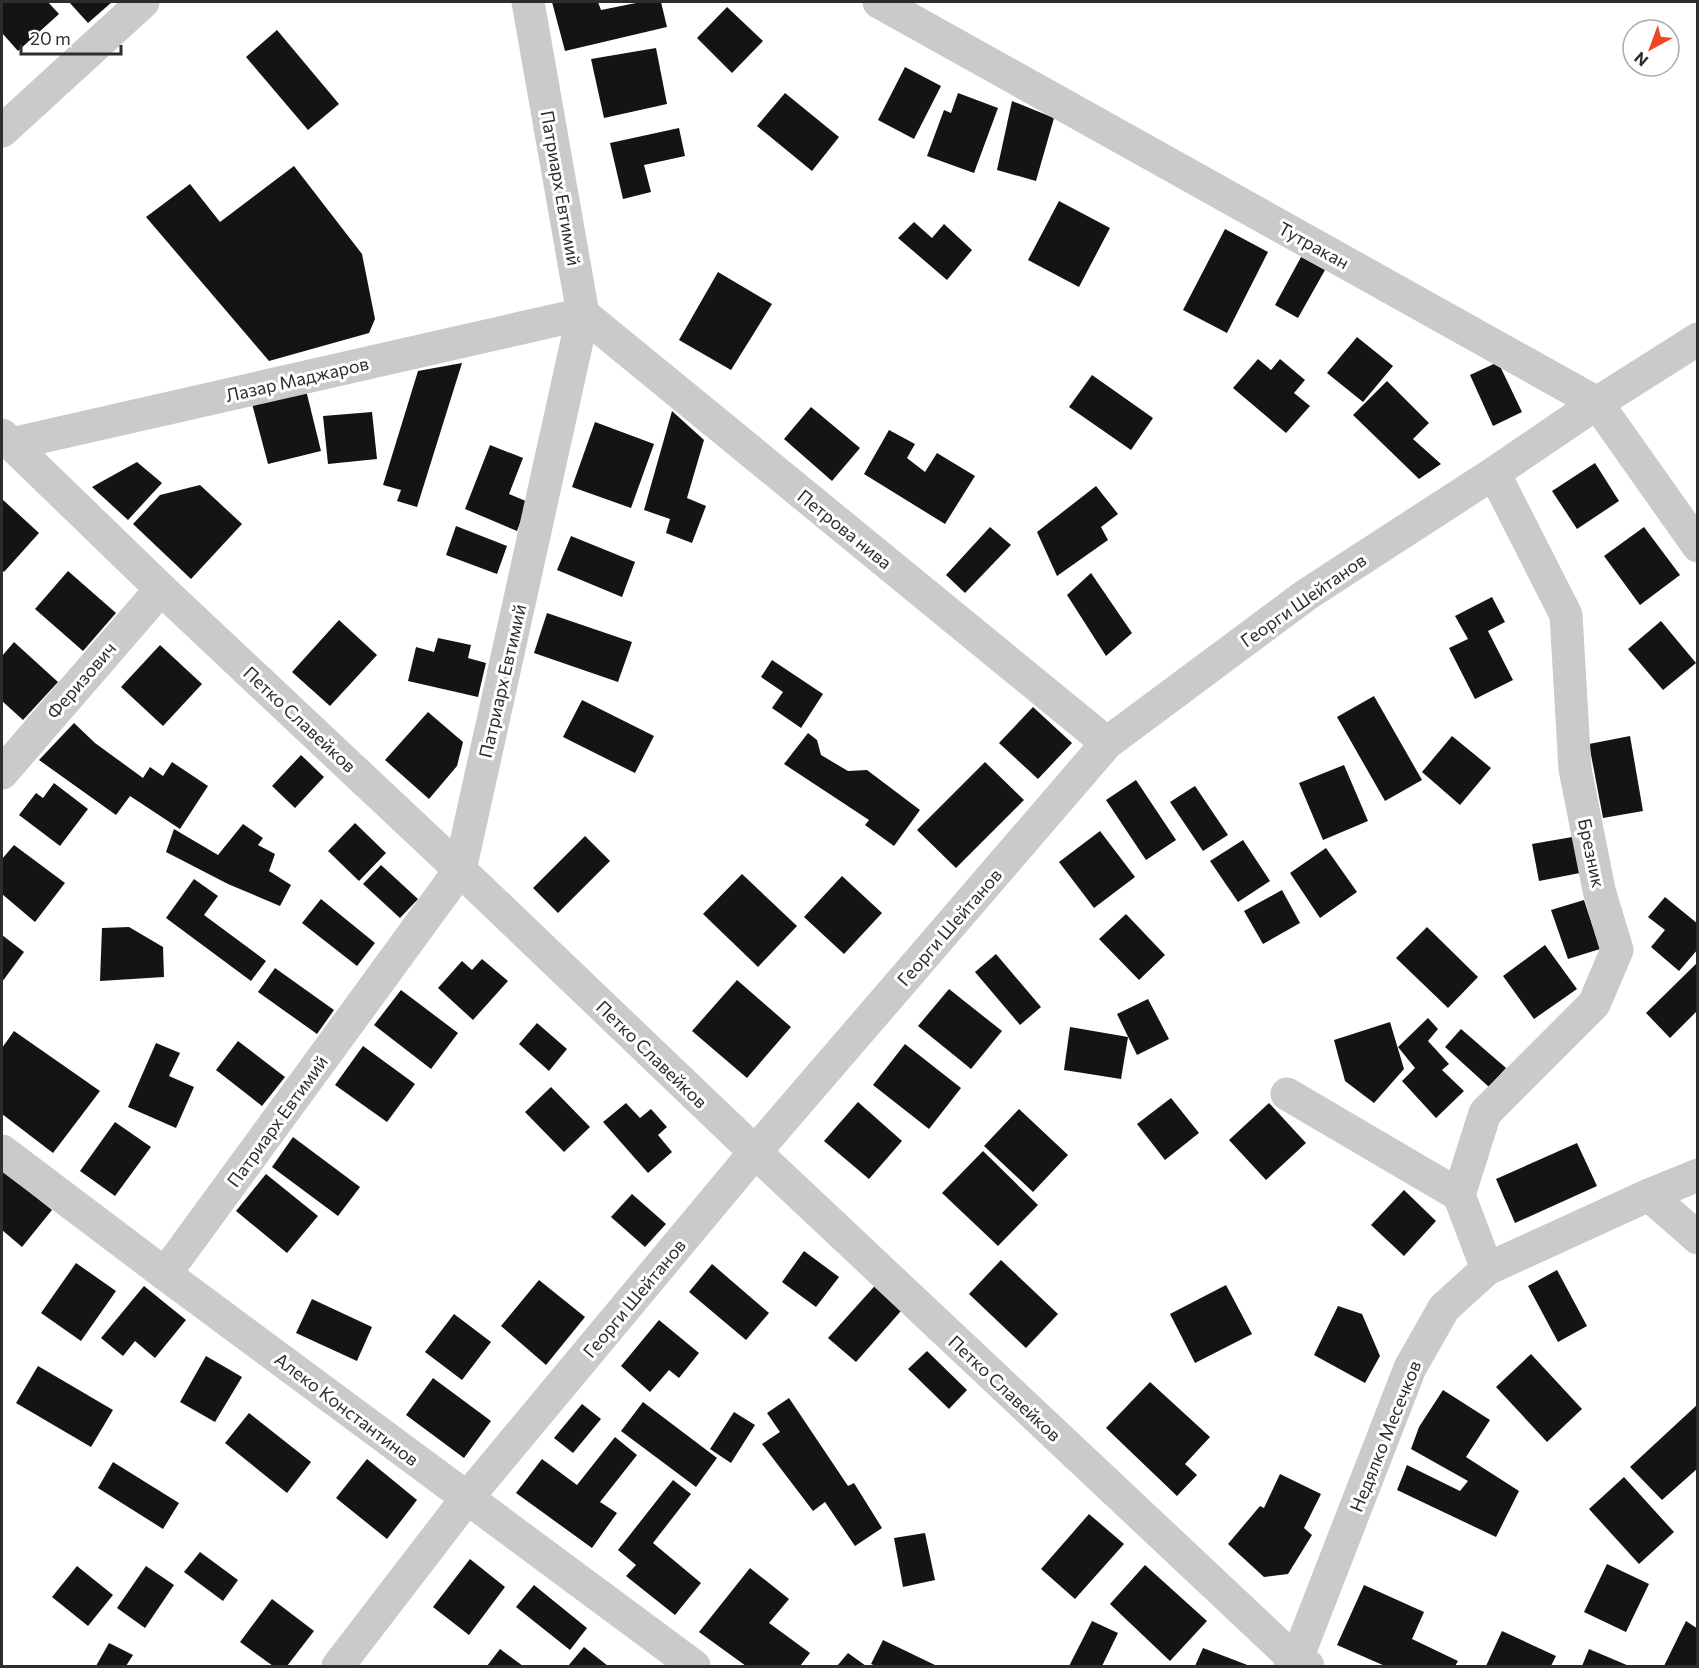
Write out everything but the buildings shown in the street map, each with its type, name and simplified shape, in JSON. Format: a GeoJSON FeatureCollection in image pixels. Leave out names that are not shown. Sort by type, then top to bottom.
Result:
{"type":"FeatureCollection","features":[{"type":"Feature","properties":{"kind":"street"},"geometry":{"type":"LineString","coordinates":[[2,130],[143,2]]}},
{"type":"Feature","properties":{"kind":"street","name":"Патриарх Евтимий"},"geometry":{"type":"LineString","coordinates":[[165,1274],[460,870],[583,314],[528,2]]}},
{"type":"Feature","properties":{"kind":"street","name":"Тутракан"},"geometry":{"type":"LineString","coordinates":[[879,2],[1597,403],[1698,546]]}},
{"type":"Feature","properties":{"kind":"street","name":"Лазар Маджаров"},"geometry":{"type":"LineString","coordinates":[[6,439],[583,314]]}},
{"type":"Feature","properties":{"kind":"street","name":"Петрова нива"},"geometry":{"type":"LineString","coordinates":[[583,314],[1107,743]]}},
{"type":"Feature","properties":{"kind":"street","name":"Георги Шейтанов"},"geometry":{"type":"LineString","coordinates":[[338,1666],[467,1498],[755,1152],[1107,743],[1306,595],[1698,339]]}},
{"type":"Feature","properties":{"kind":"street","name":"Петко Славейков"},"geometry":{"type":"LineString","coordinates":[[6,439],[161,589],[1298,1665]]}},
{"type":"Feature","properties":{"kind":"street","name":"Брезник"},"geometry":{"type":"LineString","coordinates":[[1459,1195],[1485,1113],[1594,1004],[1617,950],[1599,890],[1575,769],[1566,615],[1494,473]]}},
{"type":"Feature","properties":{"kind":"street","name":"Феризович"},"geometry":{"type":"LineString","coordinates":[[2,773],[161,589]]}},
{"type":"Feature","properties":{"kind":"street"},"geometry":{"type":"LineString","coordinates":[[1287,1094],[1459,1195],[1487,1269]]}},
{"type":"Feature","properties":{"kind":"street","name":"Алеко Константинов"},"geometry":{"type":"LineString","coordinates":[[2,1151],[694,1666]]}},
{"type":"Feature","properties":{"kind":"street","name":"Недялко Месечков"},"geometry":{"type":"LineString","coordinates":[[1298,1665],[1410,1368],[1444,1308],[1487,1269],[1698,1175]]}},
{"type":"Feature","properties":{"kind":"street"},"geometry":{"type":"LineString","coordinates":[[1649,1195],[1698,1238]]}}]}
